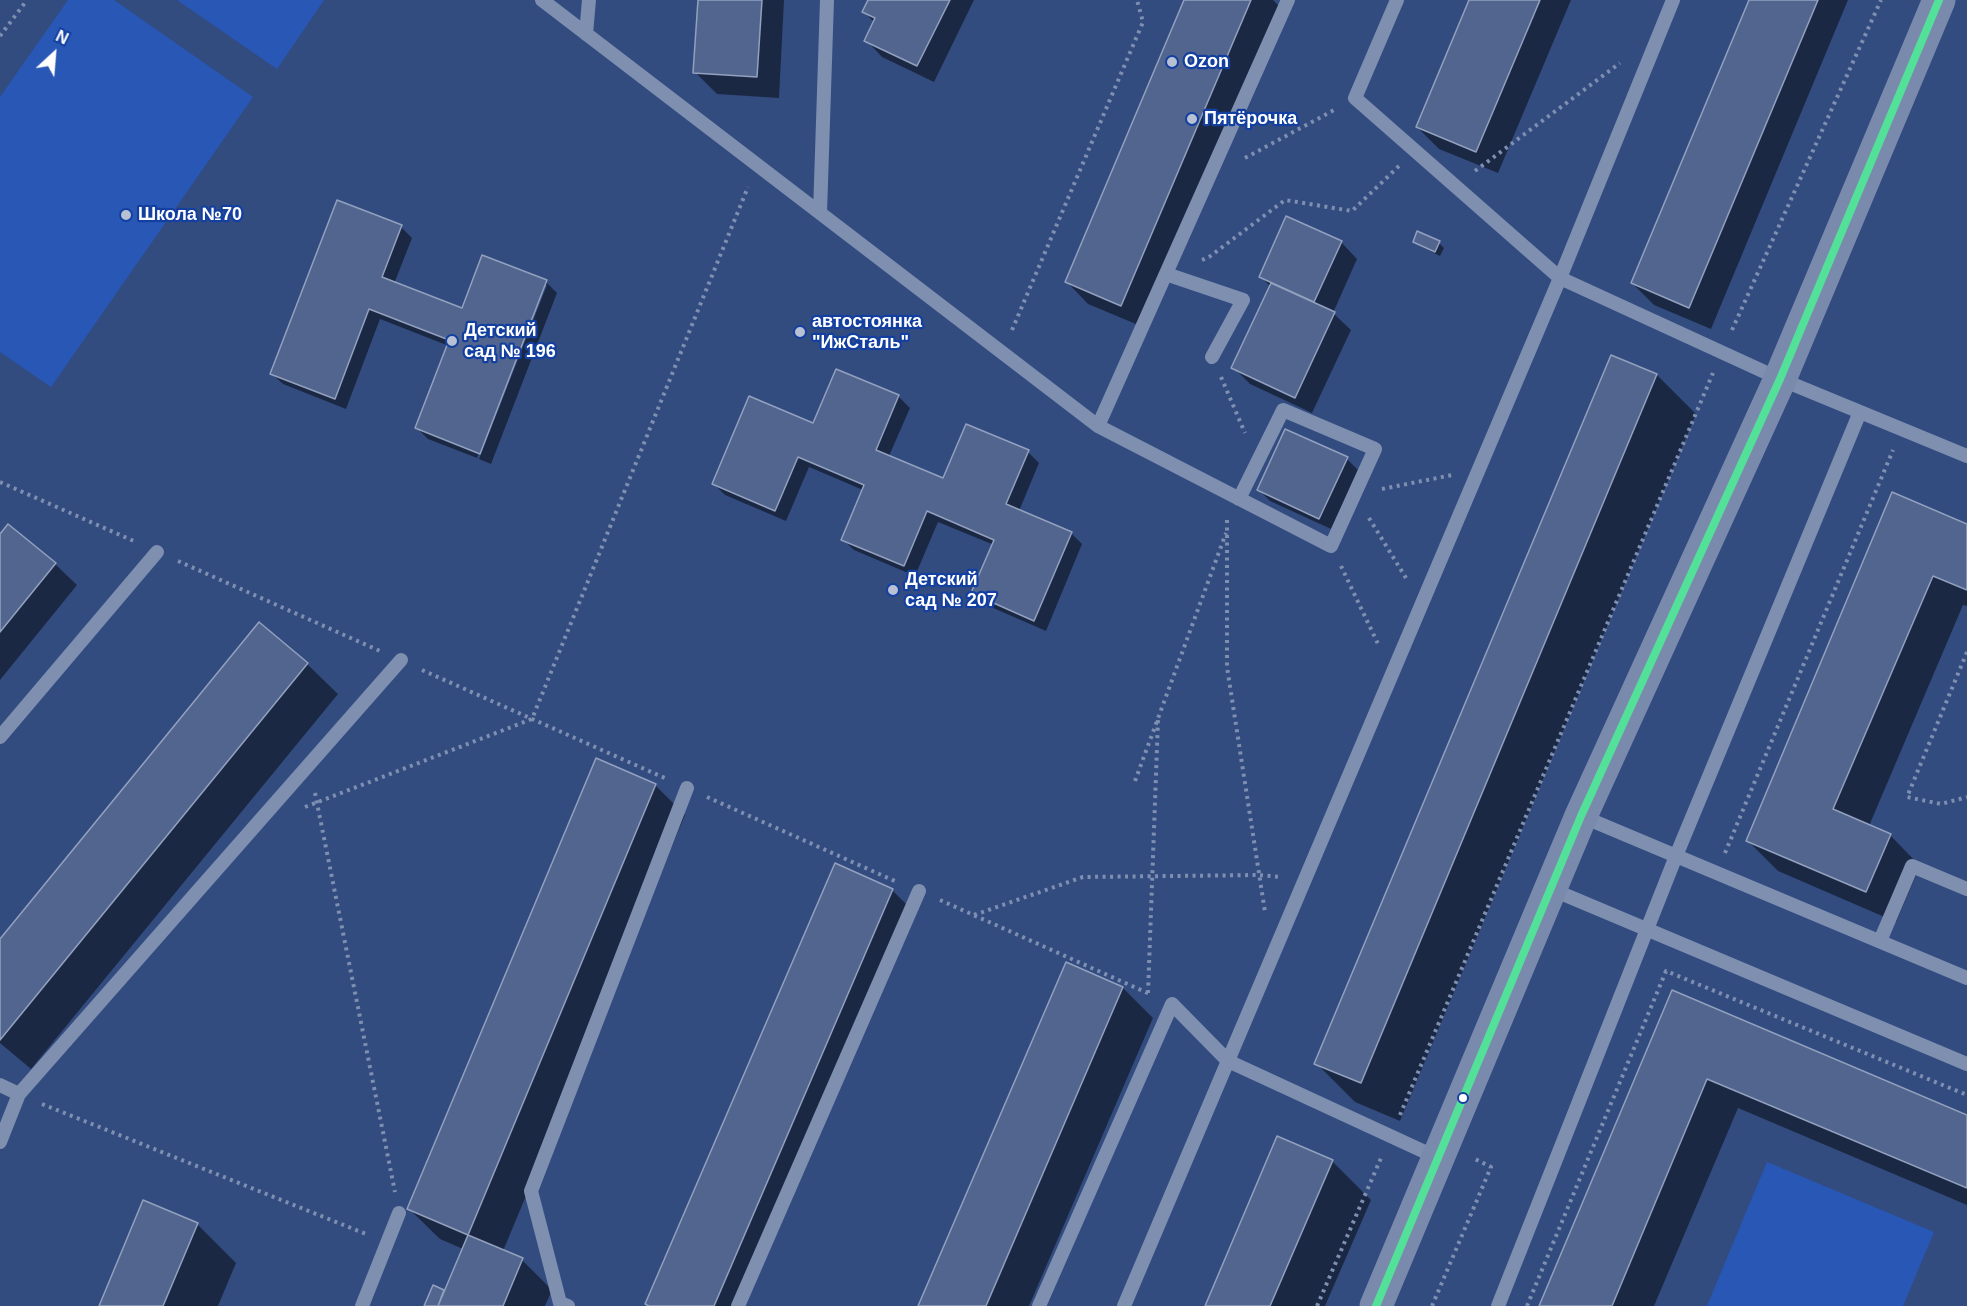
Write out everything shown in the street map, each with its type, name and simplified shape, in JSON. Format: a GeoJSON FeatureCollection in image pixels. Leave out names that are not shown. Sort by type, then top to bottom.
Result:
{"type":"FeatureCollection","features":[{"type":"Feature","properties":{"kind":"main road"},"geometry":{"type":"LineString","coordinates":[[1376,1306],[1581,816],[1780,379],[1939,0]]}},
{"type":"Feature","properties":{"kind":"lane"},"geometry":{"type":"LineString","coordinates":[[542,0],[1098,426],[1233,496],[1331,546],[1375,449],[1283,410],[1257,462],[1233,496]]}},
{"type":"Feature","properties":{"kind":"lane"},"geometry":{"type":"LineString","coordinates":[[586,34],[589,0]]}},
{"type":"Feature","properties":{"kind":"lane"},"geometry":{"type":"LineString","coordinates":[[820,213],[827,0]]}},
{"type":"Feature","properties":{"kind":"lane"},"geometry":{"type":"LineString","coordinates":[[1098,426],[1288,0]]}},
{"type":"Feature","properties":{"kind":"lane"},"geometry":{"type":"LineString","coordinates":[[1397,0],[1355,98],[1560,278],[1780,379],[1967,456]]}},
{"type":"Feature","properties":{"kind":"lane"},"geometry":{"type":"LineString","coordinates":[[1124,1306],[1560,278],[1673,0]]}},
{"type":"Feature","properties":{"kind":"lane"},"geometry":{"type":"LineString","coordinates":[[1166,274],[1243,300],[1212,357]]}},
{"type":"Feature","properties":{"kind":"lane"},"geometry":{"type":"LineString","coordinates":[[1498,1306],[1676,856],[1860,412]]}},
{"type":"Feature","properties":{"kind":"lane"},"geometry":{"type":"LineString","coordinates":[[0,737],[157,552]]}},
{"type":"Feature","properties":{"kind":"lane"},"geometry":{"type":"LineString","coordinates":[[0,1142],[19,1094],[401,660]]}},
{"type":"Feature","properties":{"kind":"lane"},"geometry":{"type":"LineString","coordinates":[[562,1305],[531,1191],[687,788]]}},
{"type":"Feature","properties":{"kind":"lane"},"geometry":{"type":"LineString","coordinates":[[1581,816],[1967,978]]}},
{"type":"Feature","properties":{"kind":"lane"},"geometry":{"type":"LineString","coordinates":[[1880,941],[1912,866],[1967,889]]}},
{"type":"Feature","properties":{"kind":"lane"},"geometry":{"type":"LineString","coordinates":[[1551,889],[1967,1064]]}},
{"type":"Feature","properties":{"kind":"lane"},"geometry":{"type":"LineString","coordinates":[[738,1306],[919,891]]}},
{"type":"Feature","properties":{"kind":"lane"},"geometry":{"type":"LineString","coordinates":[[1039,1306],[1172,1004],[1228,1061],[1391,1136],[1441,1151]]}},
{"type":"Feature","properties":{"kind":"lane"},"geometry":{"type":"LineString","coordinates":[[0,1085],[19,1094]]}},
{"type":"Feature","properties":{"kind":"lane"},"geometry":{"type":"LineString","coordinates":[[362,1306],[399,1213]]}},
{"type":"Feature","properties":{"kind":"path"},"geometry":{"type":"LineString","coordinates":[[0,36],[27,0]]}},
{"type":"Feature","properties":{"kind":"path"},"geometry":{"type":"LineString","coordinates":[[1002,353],[1143,22],[1137,0]]}},
{"type":"Feature","properties":{"kind":"path"},"geometry":{"type":"LineString","coordinates":[[1317,1306],[1722,353],[1881,0]]}},
{"type":"Feature","properties":{"kind":"path"},"geometry":{"type":"LineString","coordinates":[[1455,186],[1659,34]]}},
{"type":"Feature","properties":{"kind":"path"},"geometry":{"type":"LineString","coordinates":[[1209,178],[1355,98]]}},
{"type":"Feature","properties":{"kind":"path"},"geometry":{"type":"LineString","coordinates":[[1166,274],[1209,257],[1286,200],[1352,211],[1414,150]]}},
{"type":"Feature","properties":{"kind":"path"},"geometry":{"type":"LineString","coordinates":[[254,827],[532,719],[757,164]]}},
{"type":"Feature","properties":{"kind":"path"},"geometry":{"type":"LineString","coordinates":[[1212,357],[1257,462]]}},
{"type":"Feature","properties":{"kind":"path"},"geometry":{"type":"LineString","coordinates":[[1736,857],[1725,853],[1902,429]]}},
{"type":"Feature","properties":{"kind":"path"},"geometry":{"type":"LineString","coordinates":[[1422,603],[1354,495],[1479,470]]}},
{"type":"Feature","properties":{"kind":"path"},"geometry":{"type":"LineString","coordinates":[[0,482],[1172,1004]]}},
{"type":"Feature","properties":{"kind":"path"},"geometry":{"type":"LineString","coordinates":[[1233,496],[1228,529],[1227,667],[1272,958]]}},
{"type":"Feature","properties":{"kind":"path"},"geometry":{"type":"LineString","coordinates":[[1135,781],[1228,529],[1233,496]]}},
{"type":"Feature","properties":{"kind":"path"},"geometry":{"type":"LineString","coordinates":[[1331,546],[1392,674]]}},
{"type":"Feature","properties":{"kind":"path"},"geometry":{"type":"LineString","coordinates":[[1967,652],[1907,797],[1941,804],[1967,797]]}},
{"type":"Feature","properties":{"kind":"path"},"geometry":{"type":"LineString","coordinates":[[1148,993],[1159,716]]}},
{"type":"Feature","properties":{"kind":"path"},"geometry":{"type":"LineString","coordinates":[[310,764],[399,1213]]}},
{"type":"Feature","properties":{"kind":"path"},"geometry":{"type":"LineString","coordinates":[[973,915],[1083,877],[1259,875],[1306,878]]}},
{"type":"Feature","properties":{"kind":"path"},"geometry":{"type":"LineString","coordinates":[[1527,1306],[1666,971],[1967,1095]]}},
{"type":"Feature","properties":{"kind":"path"},"geometry":{"type":"LineString","coordinates":[[19,1094],[387,1243]]}},
{"type":"Feature","properties":{"kind":"path"},"geometry":{"type":"LineString","coordinates":[[1432,1306],[1491,1167],[1441,1151]]}},
{"type":"Feature","properties":{"kind":"shaded area"},"geometry":{"type":"Polygon","coordinates":[[[68,0],[114,0],[253,97],[51,387],[0,352],[0,97],[68,0]]]}},
{"type":"Feature","properties":{"kind":"shaded area"},"geometry":{"type":"Polygon","coordinates":[[[177,0],[324,0],[277,69],[177,0]]]}},
{"type":"Feature","properties":{"kind":"shaded area"},"geometry":{"type":"Polygon","coordinates":[[[1767,1162],[1934,1232],[1903,1306],[1707,1306],[1767,1162]]]}},
{"type":"Feature","properties":{"kind":"building"},"geometry":{"type":"Polygon","coordinates":[[[698,0],[762,0],[757,77],[693,73],[698,0]]]}},
{"type":"Feature","properties":{"kind":"building"},"geometry":{"type":"Polygon","coordinates":[[[868,0],[950,0],[917,66],[864,41],[875,18],[862,12],[868,0]]]}},
{"type":"Feature","properties":{"kind":"building"},"geometry":{"type":"Polygon","coordinates":[[[1184,0],[1251,0],[1121,306],[1065,282],[1184,0]]]}},
{"type":"Feature","properties":{"kind":"building"},"geometry":{"type":"Polygon","coordinates":[[[1469,0],[1540,0],[1476,152],[1416,127],[1469,0]]]}},
{"type":"Feature","properties":{"kind":"building"},"geometry":{"type":"Polygon","coordinates":[[[1749,0],[1818,0],[1689,308],[1631,283],[1749,0]]]}},
{"type":"Feature","properties":{"kind":"building"},"geometry":{"type":"Polygon","coordinates":[[[337,200],[402,225],[382,277],[462,308],[482,255],[547,280],[480,454],[415,428],[449,340],[369,309],[335,399],[270,374],[337,200]]]}},
{"type":"Feature","properties":{"kind":"building"},"geometry":{"type":"Polygon","coordinates":[[[1286,216],[1342,241],[1314,302],[1259,277],[1286,216]]]}},
{"type":"Feature","properties":{"kind":"building"},"geometry":{"type":"Polygon","coordinates":[[[1417,231],[1440,241],[1435,252],[1413,242],[1417,231]]]}},
{"type":"Feature","properties":{"kind":"building"},"geometry":{"type":"Polygon","coordinates":[[[1271,283],[1335,312],[1295,398],[1231,368],[1271,283]]]}},
{"type":"Feature","properties":{"kind":"building"},"geometry":{"type":"Polygon","coordinates":[[[1611,355],[1657,374],[1361,1083],[1314,1064],[1611,355]]]}},
{"type":"Feature","properties":{"kind":"building"},"geometry":{"type":"Polygon","coordinates":[[[836,369],[899,395],[876,450],[943,478],[966,424],[1029,450],[1006,504],[1072,532],[1034,621],[971,593],[994,540],[927,511],[904,566],[841,540],[864,485],[798,457],[775,511],[712,484],[749,396],[813,423],[836,369]]]}},
{"type":"Feature","properties":{"kind":"building"},"geometry":{"type":"Polygon","coordinates":[[[1285,429],[1348,457],[1319,519],[1257,490],[1285,429]]]}},
{"type":"Feature","properties":{"kind":"building"},"geometry":{"type":"Polygon","coordinates":[[[1892,492],[1967,524],[1967,590],[1933,576],[1833,809],[1891,834],[1866,892],[1746,841],[1892,492]]]}},
{"type":"Feature","properties":{"kind":"building"},"geometry":{"type":"Polygon","coordinates":[[[8,524],[56,563],[0,632],[0,534],[8,524]]]}},
{"type":"Feature","properties":{"kind":"building"},"geometry":{"type":"Polygon","coordinates":[[[259,622],[308,663],[0,1040],[0,939],[259,622]]]}},
{"type":"Feature","properties":{"kind":"building"},"geometry":{"type":"Polygon","coordinates":[[[596,758],[656,784],[468,1235],[407,1209],[596,758]]]}},
{"type":"Feature","properties":{"kind":"building"},"geometry":{"type":"Polygon","coordinates":[[[835,863],[893,889],[714,1306],[649,1306],[645,1304],[835,863]]]}},
{"type":"Feature","properties":{"kind":"building"},"geometry":{"type":"Polygon","coordinates":[[[1066,962],[1123,987],[986,1306],[918,1306],[1066,962]]]}},
{"type":"Feature","properties":{"kind":"building"},"geometry":{"type":"Polygon","coordinates":[[[1672,990],[1967,1115],[1967,1188],[1707,1079],[1612,1306],[1539,1306],[1672,990]]]}},
{"type":"Feature","properties":{"kind":"building"},"geometry":{"type":"Polygon","coordinates":[[[1277,1136],[1333,1160],[1270,1306],[1205,1306],[1277,1136]]]}},
{"type":"Feature","properties":{"kind":"building"},"geometry":{"type":"Polygon","coordinates":[[[143,1200],[198,1223],[163,1306],[99,1306],[143,1200]]]}},
{"type":"Feature","properties":{"kind":"building"},"geometry":{"type":"Polygon","coordinates":[[[468,1235],[523,1258],[503,1306],[438,1306],[468,1235]]]}},
{"type":"Feature","properties":{"kind":"building"},"geometry":{"type":"Polygon","coordinates":[[[433,1285],[444,1290],[438,1306],[424,1306],[433,1285]]]}},
{"type":"Feature","properties":{"kind":"transit line"},"geometry":{"type":"LineString","coordinates":[[1376,1306],[1581,816],[1780,379],[1939,0]]}},
{"type":"Feature","properties":{"kind":"place","name":"Ozon"},"geometry":{"type":"Point","coordinates":[1172,62]}},
{"type":"Feature","properties":{"kind":"place","name":"Пятёрочка"},"geometry":{"type":"Point","coordinates":[1192,119]}},
{"type":"Feature","properties":{"kind":"place","name":"Школа №70"},"geometry":{"type":"Point","coordinates":[126,215]}},
{"type":"Feature","properties":{"kind":"place","name":"автостоянка \"ИжСталь\""},"geometry":{"type":"Point","coordinates":[800,332]}},
{"type":"Feature","properties":{"kind":"place","name":"Детский сад № 196"},"geometry":{"type":"Point","coordinates":[452,341]}},
{"type":"Feature","properties":{"kind":"place","name":"Детский сад № 207"},"geometry":{"type":"Point","coordinates":[893,590]}}]}
